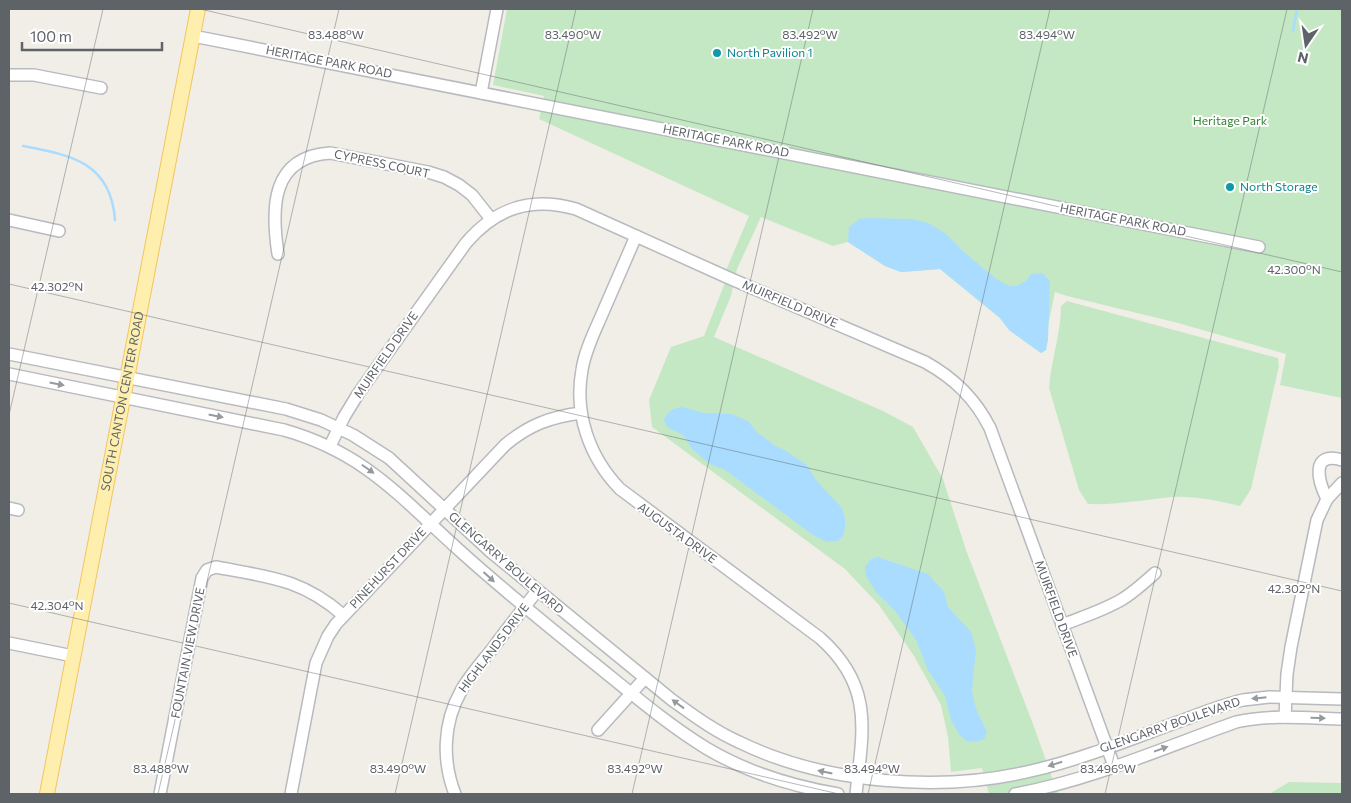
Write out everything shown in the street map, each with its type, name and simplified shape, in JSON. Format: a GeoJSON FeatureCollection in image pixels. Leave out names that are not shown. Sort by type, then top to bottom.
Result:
{"type":"FeatureCollection","features":[{"type":"Feature","properties":{"kind":"main road","name":"SOUTH CANTON CENTER ROAD"},"geometry":{"type":"LineString","coordinates":[[47,794],[198,9]]}},
{"type":"Feature","properties":{"kind":"street"},"geometry":{"type":"LineString","coordinates":[[481,93],[497,9]]}},
{"type":"Feature","properties":{"kind":"street","name":"HERITAGE PARK ROAD"},"geometry":{"type":"LineString","coordinates":[[193,36],[1259,248]]}},
{"type":"Feature","properties":{"kind":"street"},"geometry":{"type":"LineString","coordinates":[[9,75],[34,75],[101,88]]}},
{"type":"Feature","properties":{"kind":"street","name":"CYPRESS COURT"},"geometry":{"type":"LineString","coordinates":[[278,254],[274,218],[276,196],[280,184],[295,165],[306,157],[319,154],[330,153],[428,172],[444,177],[472,195],[491,219]]}},
{"type":"Feature","properties":{"kind":"street","name":"MUIRFIELD DRIVE"},"geometry":{"type":"LineString","coordinates":[[330,446],[358,394],[476,230],[506,210],[522,206],[538,203],[554,204],[576,209],[925,362],[942,371],[957,383],[975,403],[990,428],[1114,766]]}},
{"type":"Feature","properties":{"kind":"street"},"geometry":{"type":"LineString","coordinates":[[9,220],[59,231]]}},
{"type":"Feature","properties":{"kind":"street","name":"AUGUSTA DRIVE"},"geometry":{"type":"LineString","coordinates":[[636,236],[586,354],[580,385],[582,414],[594,453],[605,472],[620,489],[820,638],[839,658],[854,682],[862,710],[863,731],[856,794]]}},
{"type":"Feature","properties":{"kind":"street","name":"GLENGARRY BOULEVARD"},"geometry":{"type":"LineString","coordinates":[[9,354],[265,405],[306,415],[338,428],[367,443],[389,458],[491,552],[537,591],[644,678],[697,718],[738,742],[795,764],[858,778],[896,782],[981,779],[1033,771],[1231,703],[1256,698],[1342,699]]}},
{"type":"Feature","properties":{"kind":"street"},"geometry":{"type":"LineString","coordinates":[[29,378],[33,359]]}},
{"type":"Feature","properties":{"kind":"street","name":"GLENGARRY BOULEVARD"},"geometry":{"type":"LineString","coordinates":[[9,374],[261,425],[299,434],[330,446],[357,461],[381,478],[524,608],[683,733],[728,759],[758,773],[790,784],[838,794]]}},
{"type":"Feature","properties":{"kind":"street"},"geometry":{"type":"LineString","coordinates":[[261,425],[265,405]]}},
{"type":"Feature","properties":{"kind":"street","name":"PINEHURST DRIVE"},"geometry":{"type":"LineString","coordinates":[[291,794],[316,663],[328,636],[343,616],[504,445],[518,434],[546,420],[582,414]]}},
{"type":"Feature","properties":{"kind":"street"},"geometry":{"type":"LineString","coordinates":[[1327,499],[1319,483],[1318,474],[1320,466],[1326,460],[1334,457],[1342,460]]}},
{"type":"Feature","properties":{"kind":"street"},"geometry":{"type":"LineString","coordinates":[[1285,717],[1291,646],[1317,520],[1327,499],[1342,483]]}},
{"type":"Feature","properties":{"kind":"street","name":"FOUNTAIN VIEW DRIVE"},"geometry":{"type":"LineString","coordinates":[[160,794],[202,578],[207,570],[216,567],[284,580],[316,594],[343,616]]}},
{"type":"Feature","properties":{"kind":"street"},"geometry":{"type":"LineString","coordinates":[[1062,625],[1122,600],[1155,573]]}},
{"type":"Feature","properties":{"kind":"street","name":"HIGHLANDS DRIVE"},"geometry":{"type":"LineString","coordinates":[[455,794],[449,777],[446,755],[448,730],[453,708],[468,679],[537,591]]}},
{"type":"Feature","properties":{"kind":"street"},"geometry":{"type":"LineString","coordinates":[[9,643],[73,656]]}},
{"type":"Feature","properties":{"kind":"street"},"geometry":{"type":"LineString","coordinates":[[598,730],[644,678]]}},
{"type":"Feature","properties":{"kind":"street","name":"GLENGARRY BOULEVARD"},"geometry":{"type":"LineString","coordinates":[[1014,794],[1045,788],[1114,766],[1236,722],[1259,718],[1285,717],[1342,719]]}},
{"type":"Feature","properties":{"kind":"street"},"geometry":{"type":"LineString","coordinates":[[728,759],[738,742]]}},
{"type":"Feature","properties":{"kind":"street"},"geometry":{"type":"LineString","coordinates":[[938,782],[938,794]]}},
{"type":"Feature","properties":{"kind":"green space","name":"Heritage Park"},"geometry":{"type":"Polygon","coordinates":[[[507,9],[1342,9],[1342,398],[1280,385],[1286,354],[1178,323],[1055,292],[1048,326],[1046,350],[1041,353],[1009,330],[1000,318],[940,269],[901,272],[885,266],[848,242],[833,246],[761,217],[737,269],[731,296],[714,337],[883,411],[913,427],[943,479],[966,550],[1058,794],[989,794],[982,768],[951,772],[948,737],[941,705],[914,656],[879,605],[845,569],[652,427],[649,400],[671,347],[704,336],[724,285],[727,268],[749,216],[539,119],[544,96],[493,85],[507,9]]]}},
{"type":"Feature","properties":{"kind":"green space"},"geometry":{"type":"Polygon","coordinates":[[[1067,301],[1278,358],[1279,366],[1251,489],[1240,506],[1189,497],[1088,504],[1079,490],[1049,388],[1061,306],[1067,301]]]}},
{"type":"Feature","properties":{"kind":"green space"},"geometry":{"type":"Polygon","coordinates":[[[1289,782],[1342,783],[1342,794],[1269,794],[1289,782]]]}},
{"type":"Feature","properties":{"kind":"water"},"geometry":{"type":"Polygon","coordinates":[[[859,219],[912,219],[928,223],[945,233],[996,279],[1009,286],[1017,286],[1026,281],[1031,274],[1042,273],[1050,281],[1046,350],[1041,353],[1009,330],[1000,318],[940,269],[901,272],[885,266],[848,242],[849,227],[859,219]]]}},
{"type":"Feature","properties":{"kind":"water"},"geometry":{"type":"Polygon","coordinates":[[[682,407],[704,413],[731,414],[748,421],[756,431],[774,445],[807,465],[816,480],[842,508],[845,518],[843,536],[838,541],[827,542],[813,535],[725,470],[710,464],[693,450],[683,435],[667,427],[664,420],[667,414],[682,407]]]}},
{"type":"Feature","properties":{"kind":"water"},"geometry":{"type":"Polygon","coordinates":[[[878,557],[928,574],[944,592],[948,607],[971,632],[976,649],[972,690],[976,709],[987,732],[984,739],[976,742],[966,741],[959,734],[951,720],[945,696],[928,670],[916,640],[896,612],[876,592],[866,576],[865,567],[871,559],[878,557]]]}},
{"type":"Feature","properties":{"kind":"waterway"},"geometry":{"type":"LineString","coordinates":[[1293,31],[1297,9]]}},
{"type":"Feature","properties":{"kind":"waterway"},"geometry":{"type":"LineString","coordinates":[[23,146],[57,153],[86,165],[97,174],[106,186],[112,201],[115,220]]}},
{"type":"Feature","properties":{"kind":"place","name":"North Pavilion 1"},"geometry":{"type":"Point","coordinates":[717,53]}},
{"type":"Feature","properties":{"kind":"place","name":"North Storage"},"geometry":{"type":"Point","coordinates":[1230,187]}}]}
